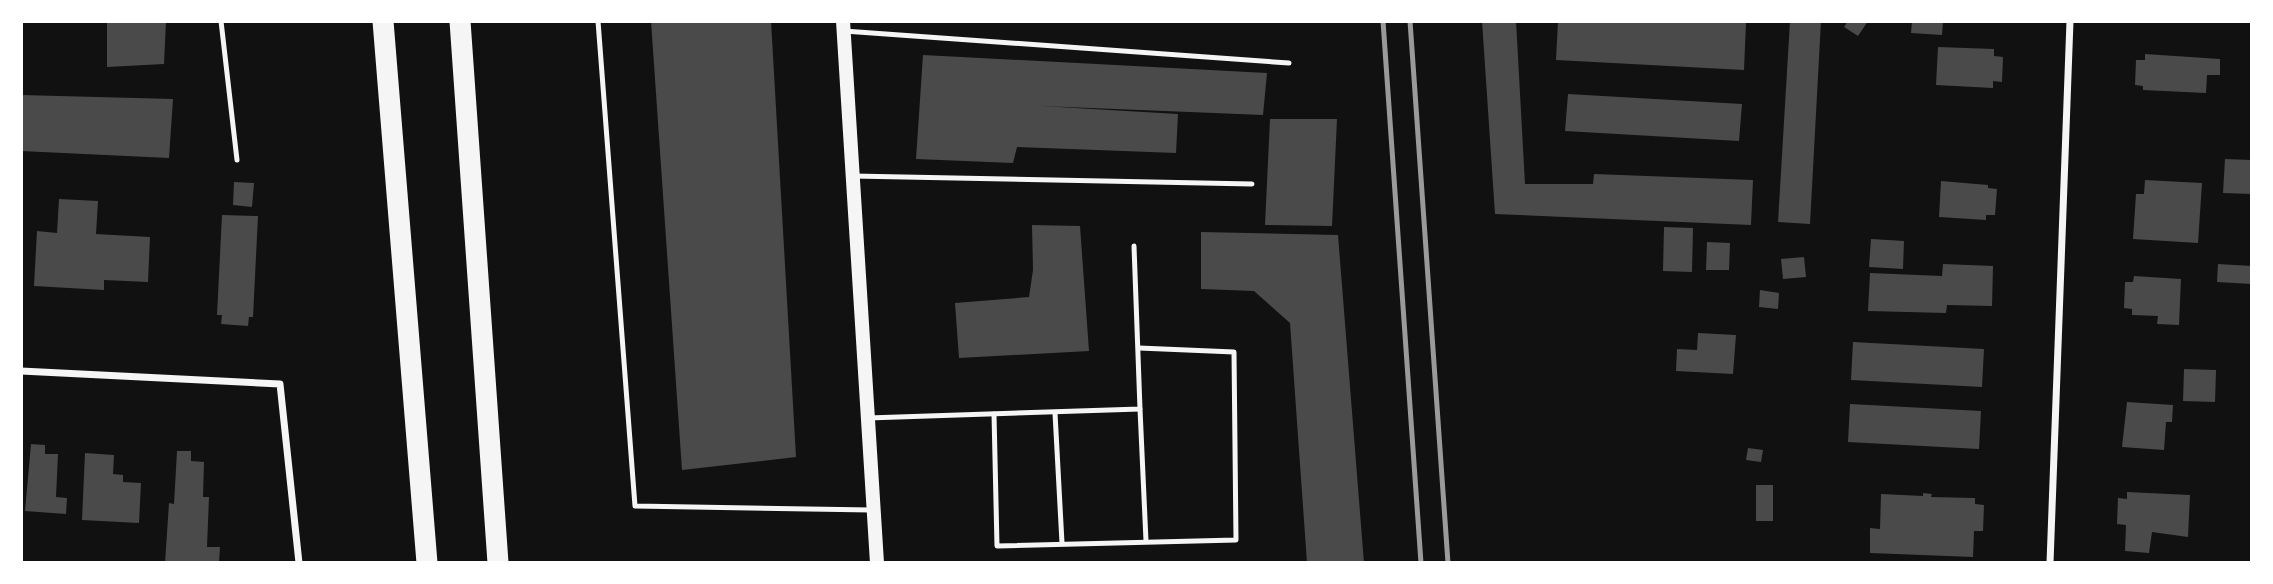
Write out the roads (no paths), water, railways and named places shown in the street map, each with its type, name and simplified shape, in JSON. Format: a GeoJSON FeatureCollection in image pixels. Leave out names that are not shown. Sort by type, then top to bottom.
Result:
{"type":"FeatureCollection","features":[{"type":"Feature","properties":{"kind":"highway"},"geometry":{"type":"LineString","coordinates":[[383,21],[427,563]]}},
{"type":"Feature","properties":{"kind":"highway"},"geometry":{"type":"LineString","coordinates":[[460,21],[498,563]]}},
{"type":"Feature","properties":{"kind":"main road"},"geometry":{"type":"LineString","coordinates":[[844,26],[877,563]]}},
{"type":"Feature","properties":{"kind":"street"},"geometry":{"type":"LineString","coordinates":[[2050,563],[2070,21]]}},
{"type":"Feature","properties":{"kind":"street"},"geometry":{"type":"LineString","coordinates":[[21,371],[280,384],[299,563]]}},
{"type":"Feature","properties":{"kind":"lane"},"geometry":{"type":"LineString","coordinates":[[221,21],[237,160]]}},
{"type":"Feature","properties":{"kind":"lane"},"geometry":{"type":"LineString","coordinates":[[598,21],[635,506],[874,510]]}},
{"type":"Feature","properties":{"kind":"lane"},"geometry":{"type":"LineString","coordinates":[[844,26],[1289,63]]}},
{"type":"Feature","properties":{"kind":"lane"},"geometry":{"type":"LineString","coordinates":[[853,176],[1252,184]]}},
{"type":"Feature","properties":{"kind":"lane"},"geometry":{"type":"LineString","coordinates":[[1134,246],[1146,541]]}},
{"type":"Feature","properties":{"kind":"lane"},"geometry":{"type":"LineString","coordinates":[[994,414],[997,546],[1237,540],[1234,352],[1139,348]]}},
{"type":"Feature","properties":{"kind":"lane"},"geometry":{"type":"LineString","coordinates":[[868,418],[1140,409]]}},
{"type":"Feature","properties":{"kind":"lane"},"geometry":{"type":"LineString","coordinates":[[1055,413],[1062,543]]}},
{"type":"Feature","properties":{"kind":"railway"},"geometry":{"type":"LineString","coordinates":[[1383,21],[1421,563]]}},
{"type":"Feature","properties":{"kind":"railway"},"geometry":{"type":"LineString","coordinates":[[1410,21],[1448,563]]}}]}
